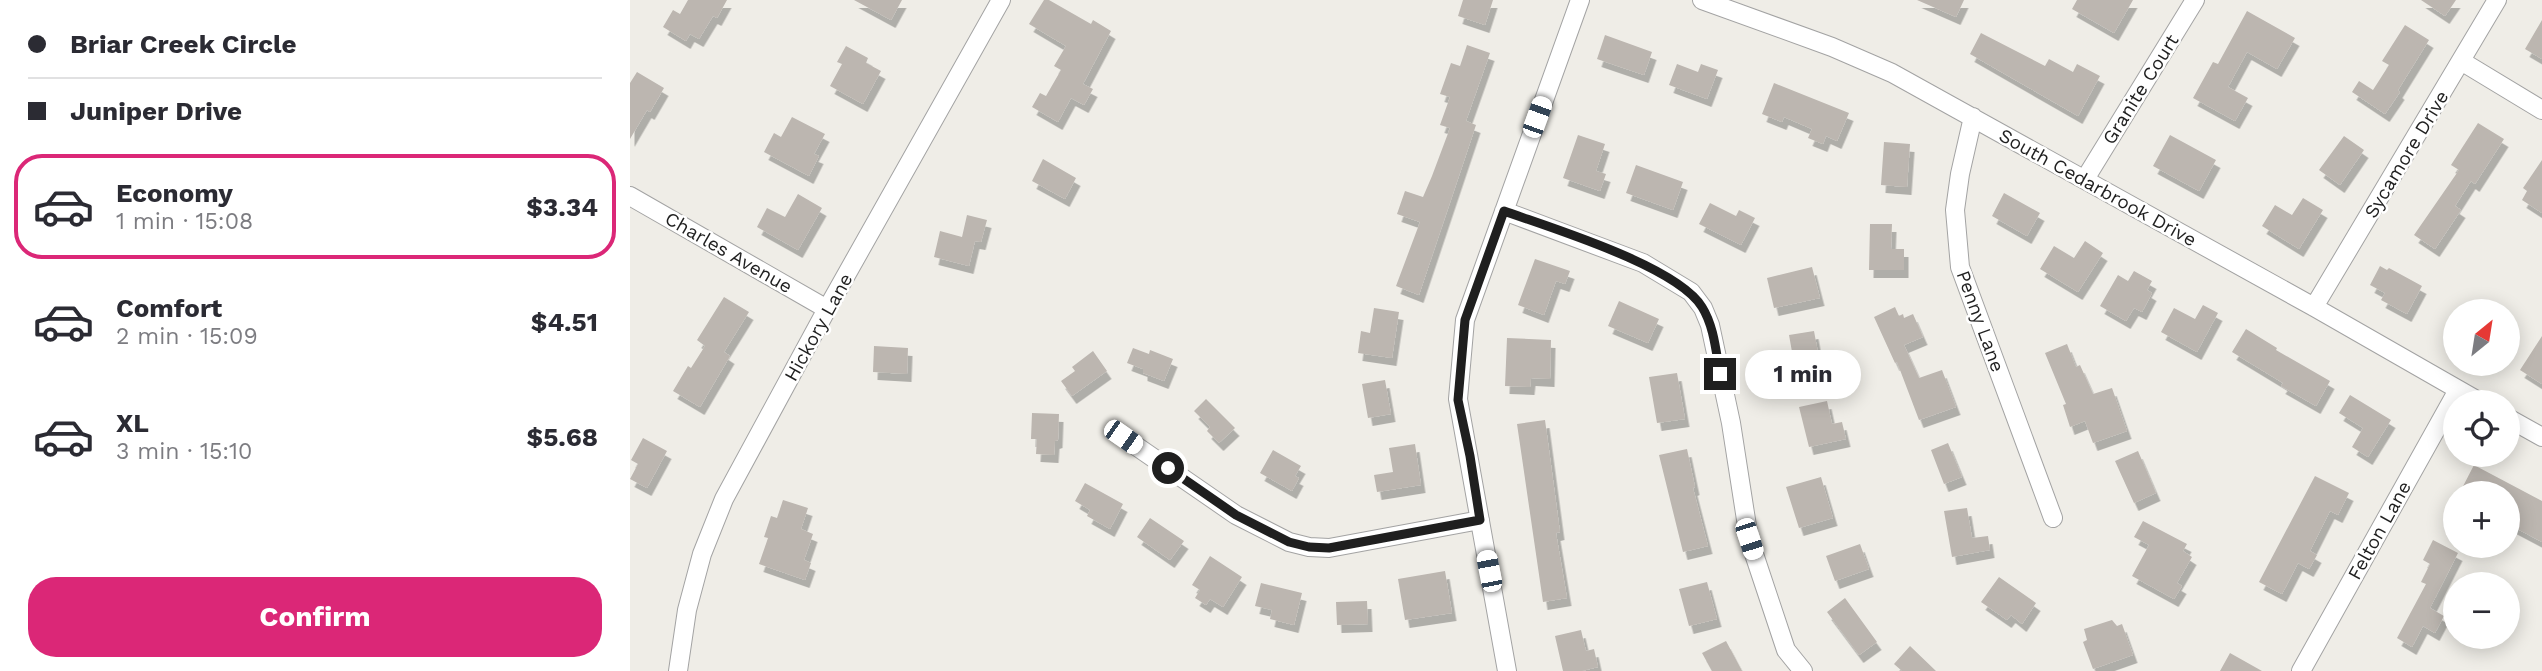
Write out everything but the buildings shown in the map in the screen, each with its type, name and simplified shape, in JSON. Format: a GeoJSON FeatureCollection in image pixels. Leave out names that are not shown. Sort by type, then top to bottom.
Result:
{"type":"FeatureCollection","features":[{"type":"Feature","properties":{"kind":"street","name":"Hickory Lane"},"geometry":{"type":"LineString","coordinates":[[678,671],[687,610],[702,554],[724,499],[827,309],[1001,0]]}},
{"type":"Feature","properties":{"kind":"street"},"geometry":{"type":"LineString","coordinates":[[1507,671],[1458,400],[1465,320],[1580,0]]}},
{"type":"Feature","properties":{"kind":"street","name":"South Cedarbrook Drive"},"geometry":{"type":"LineString","coordinates":[[1702,0],[1832,47],[1892,73],[2458,390]]}},
{"type":"Feature","properties":{"kind":"street","name":"Granite Court"},"geometry":{"type":"LineString","coordinates":[[2085,179],[2195,0]]}},
{"type":"Feature","properties":{"kind":"street","name":"Sycamore Drive"},"geometry":{"type":"LineString","coordinates":[[2314,307],[2497,0]]}},
{"type":"Feature","properties":{"kind":"street"},"geometry":{"type":"LineString","coordinates":[[2461,61],[2542,110]]}},
{"type":"Feature","properties":{"kind":"street","name":"Penny Lane"},"geometry":{"type":"LineString","coordinates":[[1973,117],[1955,210],[1960,267],[2053,517]]}},
{"type":"Feature","properties":{"kind":"street","name":"Charles Avenue"},"geometry":{"type":"LineString","coordinates":[[630,196],[827,309]]}},
{"type":"Feature","properties":{"kind":"street"},"geometry":{"type":"LineString","coordinates":[[1504,211],[1643,263],[1691,292],[1703,308],[1710,325],[1731,423],[1749,539],[1786,650],[1803,671]]}},
{"type":"Feature","properties":{"kind":"street","name":"Felton Lane"},"geometry":{"type":"LineString","coordinates":[[2301,671],[2443,417]]}},
{"type":"Feature","properties":{"kind":"street"},"geometry":{"type":"LineString","coordinates":[[2520,425],[2542,437]]}},
{"type":"Feature","properties":{"kind":"street"},"geometry":{"type":"LineString","coordinates":[[1123,437],[1236,515],[1289,542],[1309,547],[1329,548],[1480,520]]}},
{"type":"Feature","properties":{"kind":"route"},"geometry":{"type":"LineString","coordinates":[[1168,468],[1236,515],[1289,542],[1309,547],[1329,548],[1480,520],[1458,400],[1465,320],[1504,211],[1643,263],[1691,292],[1703,308],[1710,325],[1720,374]]}}]}
